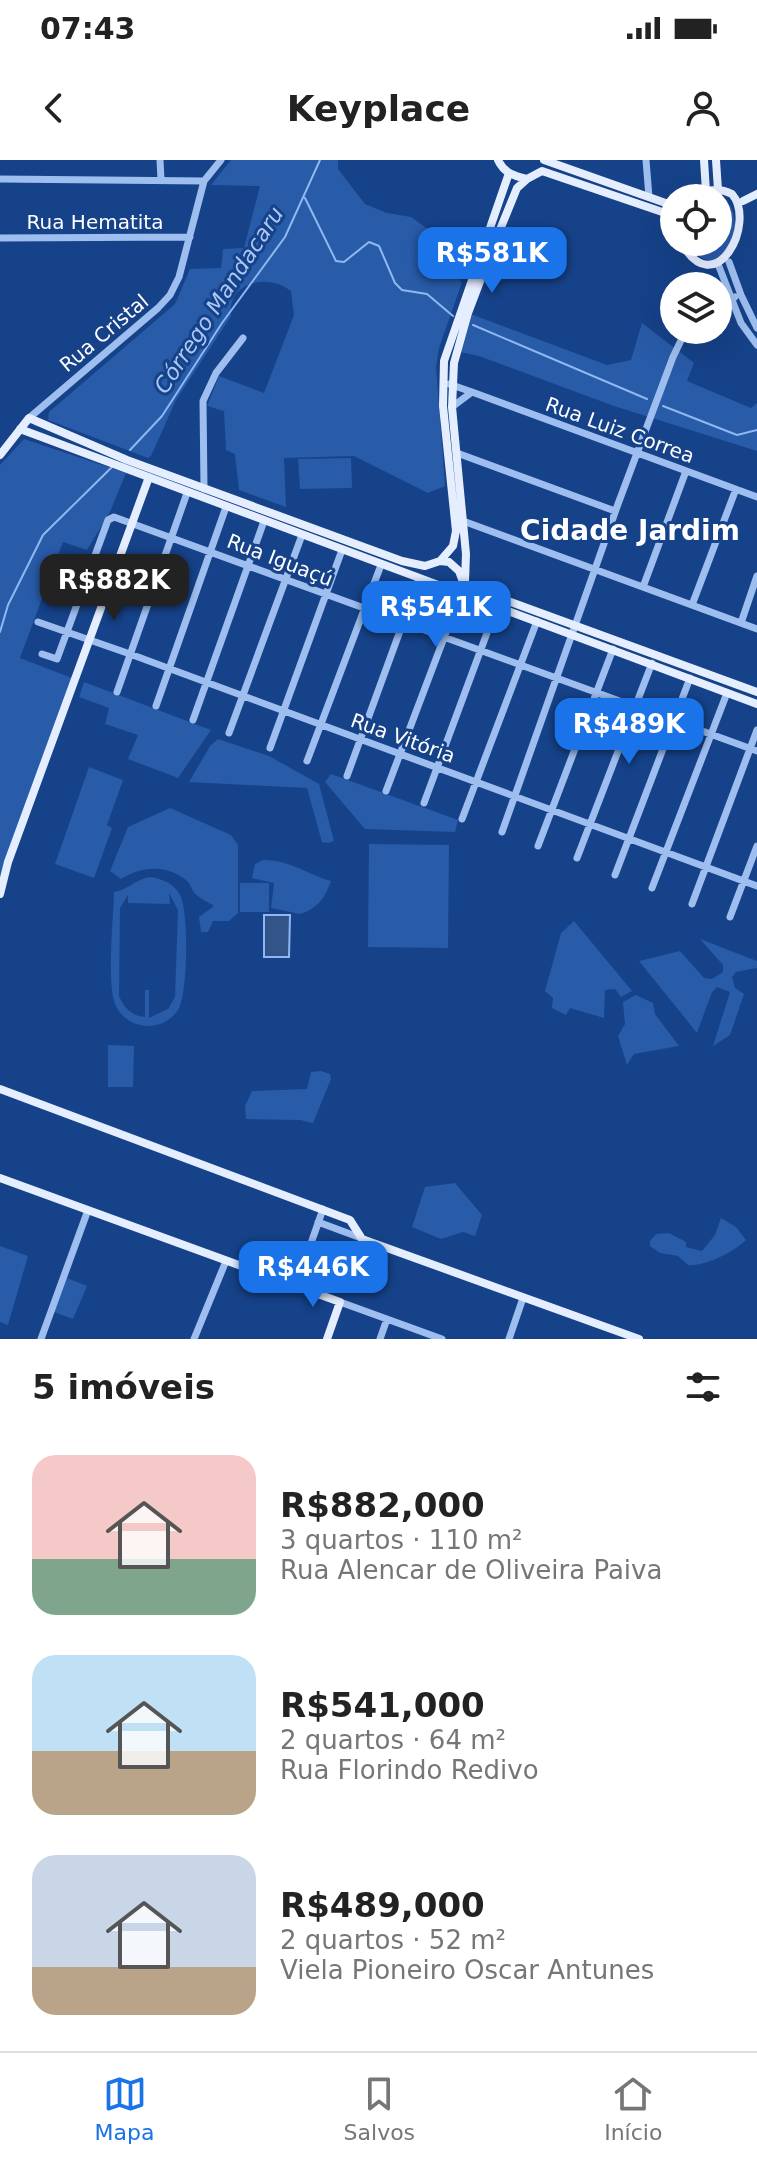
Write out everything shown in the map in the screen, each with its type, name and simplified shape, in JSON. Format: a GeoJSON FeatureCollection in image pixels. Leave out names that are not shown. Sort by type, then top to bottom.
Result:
{"type":"FeatureCollection","features":[{"type":"Feature","properties":{"kind":"main road"},"geometry":{"type":"LineString","coordinates":[[498,160],[509,173],[527,179]]}},
{"type":"Feature","properties":{"kind":"main road"},"geometry":{"type":"LineString","coordinates":[[542,171],[544,160],[660,201]]}},
{"type":"Feature","properties":{"kind":"main road"},"geometry":{"type":"LineString","coordinates":[[704,160],[706,184]]}},
{"type":"Feature","properties":{"kind":"main road"},"geometry":{"type":"LineString","coordinates":[[716,160],[718,184]]}},
{"type":"Feature","properties":{"kind":"main road"},"geometry":{"type":"LineString","coordinates":[[462,589],[466,563],[463,521],[447,384],[468,313],[517,188],[542,171],[660,211]]}},
{"type":"Feature","properties":{"kind":"main road"},"geometry":{"type":"LineString","coordinates":[[20,429],[150,474],[204,489],[402,561],[425,566],[440,561],[453,546],[456,531],[447,346],[509,173]]}},
{"type":"Feature","properties":{"kind":"main road"},"geometry":{"type":"LineString","coordinates":[[732,193],[743,201],[749,212]]}},
{"type":"Feature","properties":{"kind":"main road"},"geometry":{"type":"LineString","coordinates":[[743,201],[757,194]]}},
{"type":"Feature","properties":{"kind":"main road"},"geometry":{"type":"LineString","coordinates":[[693,256],[718,264],[732,260]]}},
{"type":"Feature","properties":{"kind":"main road"},"geometry":{"type":"LineString","coordinates":[[29,418],[187,493],[419,579],[462,589],[757,692]]}},
{"type":"Feature","properties":{"kind":"main road","name":"Rua Cristal"},"geometry":{"type":"LineString","coordinates":[[0,455],[29,418]]}},
{"type":"Feature","properties":{"kind":"main road"},"geometry":{"type":"LineString","coordinates":[[0,894],[8,862],[150,474]]}},
{"type":"Feature","properties":{"kind":"main road"},"geometry":{"type":"LineString","coordinates":[[440,561],[454,565],[462,589],[497,606],[573,630],[613,649],[757,704]]}},
{"type":"Feature","properties":{"kind":"main road"},"geometry":{"type":"LineString","coordinates":[[419,579],[425,566]]}},
{"type":"Feature","properties":{"kind":"main road"},"geometry":{"type":"LineString","coordinates":[[0,1089],[350,1220],[362,1239],[639,1339]]}},
{"type":"Feature","properties":{"kind":"main road"},"geometry":{"type":"LineString","coordinates":[[0,1178],[340,1302],[327,1339]]}},
{"type":"Feature","properties":{"kind":"street"},"geometry":{"type":"LineString","coordinates":[[160,160],[161,180]]}},
{"type":"Feature","properties":{"kind":"street","name":"Rua Cristal"},"geometry":{"type":"LineString","coordinates":[[29,418],[165,302],[179,277],[204,181],[221,160]]}},
{"type":"Feature","properties":{"kind":"street"},"geometry":{"type":"LineString","coordinates":[[646,160],[649,197]]}},
{"type":"Feature","properties":{"kind":"street"},"geometry":{"type":"LineString","coordinates":[[0,179],[204,181]]}},
{"type":"Feature","properties":{"kind":"street","name":"Rua Hematita"},"geometry":{"type":"LineString","coordinates":[[0,238],[190,237]]}},
{"type":"Feature","properties":{"kind":"street"},"geometry":{"type":"LineString","coordinates":[[732,260],[741,295],[757,328]]}},
{"type":"Feature","properties":{"kind":"street"},"geometry":{"type":"LineString","coordinates":[[718,264],[721,272]]}},
{"type":"Feature","properties":{"kind":"street"},"geometry":{"type":"LineString","coordinates":[[732,299],[741,295]]}},
{"type":"Feature","properties":{"kind":"street"},"geometry":{"type":"LineString","coordinates":[[732,301],[741,323],[757,345]]}},
{"type":"Feature","properties":{"kind":"street"},"geometry":{"type":"LineString","coordinates":[[204,489],[203,401],[216,373],[243,338]]}},
{"type":"Feature","properties":{"kind":"street"},"geometry":{"type":"LineString","coordinates":[[502,832],[615,511],[679,344]]}},
{"type":"Feature","properties":{"kind":"street","name":"Rua Luiz Correa"},"geometry":{"type":"LineString","coordinates":[[447,384],[757,497]]}},
{"type":"Feature","properties":{"kind":"street"},"geometry":{"type":"LineString","coordinates":[[452,407],[472,392]]}},
{"type":"Feature","properties":{"kind":"street"},"geometry":{"type":"LineString","coordinates":[[457,453],[615,511]]}},
{"type":"Feature","properties":{"kind":"street"},"geometry":{"type":"LineString","coordinates":[[643,587],[686,471]]}},
{"type":"Feature","properties":{"kind":"street"},"geometry":{"type":"LineString","coordinates":[[692,605],[736,489]]}},
{"type":"Feature","properties":{"kind":"street"},"geometry":{"type":"LineString","coordinates":[[117,692],[187,493]]}},
{"type":"Feature","properties":{"kind":"street"},"geometry":{"type":"LineString","coordinates":[[156,706],[226,507]]}},
{"type":"Feature","properties":{"kind":"street","name":"Rua Iguaçú"},"geometry":{"type":"LineString","coordinates":[[67,632],[108,520],[114,517],[754,750]]}},
{"type":"Feature","properties":{"kind":"street"},"geometry":{"type":"LineString","coordinates":[[193,720],[264,521]]}},
{"type":"Feature","properties":{"kind":"street"},"geometry":{"type":"LineString","coordinates":[[463,521],[757,629]]}},
{"type":"Feature","properties":{"kind":"street"},"geometry":{"type":"LineString","coordinates":[[229,733],[302,535]]}},
{"type":"Feature","properties":{"kind":"street"},"geometry":{"type":"LineString","coordinates":[[270,748],[342,550]]}},
{"type":"Feature","properties":{"kind":"street"},"geometry":{"type":"LineString","coordinates":[[307,761],[381,565]]}},
{"type":"Feature","properties":{"kind":"street"},"geometry":{"type":"LineString","coordinates":[[741,623],[757,576]]}},
{"type":"Feature","properties":{"kind":"street"},"geometry":{"type":"LineString","coordinates":[[347,776],[419,579]]}},
{"type":"Feature","properties":{"kind":"street"},"geometry":{"type":"LineString","coordinates":[[386,791],[462,589]]}},
{"type":"Feature","properties":{"kind":"street"},"geometry":{"type":"LineString","coordinates":[[424,803],[497,606]]}},
{"type":"Feature","properties":{"kind":"street"},"geometry":{"type":"LineString","coordinates":[[462,819],[537,621]]}},
{"type":"Feature","properties":{"kind":"street","name":"Rua Vitória"},"geometry":{"type":"LineString","coordinates":[[38,622],[757,886]]}},
{"type":"Feature","properties":{"kind":"street"},"geometry":{"type":"LineString","coordinates":[[42,654],[57,659],[67,632]]}},
{"type":"Feature","properties":{"kind":"street"},"geometry":{"type":"LineString","coordinates":[[538,846],[613,649]]}},
{"type":"Feature","properties":{"kind":"street"},"geometry":{"type":"LineString","coordinates":[[577,858],[652,663]]}},
{"type":"Feature","properties":{"kind":"street"},"geometry":{"type":"LineString","coordinates":[[615,875],[690,678]]}},
{"type":"Feature","properties":{"kind":"street"},"geometry":{"type":"LineString","coordinates":[[652,888],[727,693]]}},
{"type":"Feature","properties":{"kind":"street"},"geometry":{"type":"LineString","coordinates":[[692,904],[754,750],[757,730]]}},
{"type":"Feature","properties":{"kind":"street"},"geometry":{"type":"LineString","coordinates":[[730,917],[757,846]]}},
{"type":"Feature","properties":{"kind":"street"},"geometry":{"type":"LineString","coordinates":[[296,1286],[323,1209]]}},
{"type":"Feature","properties":{"kind":"street"},"geometry":{"type":"LineString","coordinates":[[41,1339],[88,1210]]}},
{"type":"Feature","properties":{"kind":"street"},"geometry":{"type":"LineString","coordinates":[[318,1222],[362,1239]]}},
{"type":"Feature","properties":{"kind":"street"},"geometry":{"type":"LineString","coordinates":[[194,1339],[226,1261]]}},
{"type":"Feature","properties":{"kind":"street"},"geometry":{"type":"LineString","coordinates":[[509,1339],[523,1298]]}},
{"type":"Feature","properties":{"kind":"street"},"geometry":{"type":"LineString","coordinates":[[340,1302],[442,1339]]}},
{"type":"Feature","properties":{"kind":"street"},"geometry":{"type":"LineString","coordinates":[[380,1339],[387,1319]]}},
{"type":"Feature","properties":{"kind":"shaded area"},"geometry":{"type":"Polygon","coordinates":[[[231,160],[338,160],[338,169],[365,204],[387,213],[411,217],[437,239],[444,262],[462,282],[439,348],[436,367],[445,486],[428,493],[354,456],[284,458],[286,507],[239,490],[235,454],[226,450],[224,411],[207,406],[219,376],[264,393],[294,315],[291,291],[272,282],[251,284],[236,295],[231,316],[176,400],[148,458],[48,420],[49,412],[175,304],[190,269],[221,268],[223,249],[244,248],[260,186],[211,185],[231,160]]]}},
{"type":"Feature","properties":{"kind":"shaded area"},"geometry":{"type":"Polygon","coordinates":[[[732,210],[733,212],[735,227],[732,238],[732,210]]]}},
{"type":"Feature","properties":{"kind":"shaded area"},"geometry":{"type":"Polygon","coordinates":[[[700,256],[721,256],[714,261],[700,256]]]}},
{"type":"Feature","properties":{"kind":"shaded area"},"geometry":{"type":"Polygon","coordinates":[[[468,313],[607,365],[631,360],[642,323],[660,337],[660,344],[669,344],[694,363],[687,381],[751,408],[757,403],[757,451],[614,406],[479,356],[455,351],[468,313]]]}},
{"type":"Feature","properties":{"kind":"shaded area"},"geometry":{"type":"Polygon","coordinates":[[[24,439],[126,473],[110,512],[87,550],[63,542],[20,658],[72,678],[0,881],[0,465],[24,439]]]}},
{"type":"Feature","properties":{"kind":"shaded area"},"geometry":{"type":"Polygon","coordinates":[[[351,458],[352,488],[300,489],[298,459],[351,458]]]}},
{"type":"Feature","properties":{"kind":"shaded area"},"geometry":{"type":"Polygon","coordinates":[[[84,682],[211,730],[178,778],[128,759],[138,735],[105,724],[109,708],[79,697],[84,682]]]}},
{"type":"Feature","properties":{"kind":"shaded area"},"geometry":{"type":"Polygon","coordinates":[[[218,739],[269,756],[319,784],[334,841],[322,842],[307,788],[189,782],[210,746],[218,739]]]}},
{"type":"Feature","properties":{"kind":"shaded area"},"geometry":{"type":"Polygon","coordinates":[[[89,767],[123,780],[107,825],[112,828],[94,878],[55,864],[89,767]]]}},
{"type":"Feature","properties":{"kind":"shaded area"},"geometry":{"type":"Polygon","coordinates":[[[331,774],[458,820],[455,832],[365,829],[325,782],[331,774]]]}},
{"type":"Feature","properties":{"kind":"shaded area"},"geometry":{"type":"Polygon","coordinates":[[[170,808],[231,835],[238,845],[238,913],[229,921],[213,921],[208,932],[201,932],[199,917],[214,906],[196,895],[180,876],[163,869],[146,869],[121,879],[110,871],[128,827],[170,808]]]}},
{"type":"Feature","properties":{"kind":"shaded area"},"geometry":{"type":"Polygon","coordinates":[[[369,844],[449,845],[448,948],[368,947],[369,844]]]}},
{"type":"Feature","properties":{"kind":"shaded area"},"geometry":{"type":"Polygon","coordinates":[[[263,860],[290,865],[331,881],[320,902],[306,912],[300,914],[271,908],[274,883],[252,878],[255,864],[263,860]]]}},
{"type":"Feature","properties":{"kind":"shaded area"},"geometry":{"type":"Polygon","coordinates":[[[145,878],[163,880],[180,895],[186,934],[184,988],[178,1010],[171,1018],[152,1026],[132,1022],[123,1016],[113,997],[111,973],[114,892],[145,878]],[[169,893],[170,904],[128,903],[128,895],[120,908],[119,996],[126,1008],[136,1015],[145,1017],[145,990],[149,990],[149,1018],[168,1009],[175,997],[178,910],[169,893]]]}},
{"type":"Feature","properties":{"kind":"shaded area"},"geometry":{"type":"Polygon","coordinates":[[[240,883],[269,883],[269,912],[240,912],[240,883]]]}},
{"type":"Feature","properties":{"kind":"shaded area"},"geometry":{"type":"Polygon","coordinates":[[[264,915],[290,915],[289,957],[264,957],[264,915]]]}},
{"type":"Feature","properties":{"kind":"shaded area"},"geometry":{"type":"Polygon","coordinates":[[[574,921],[632,991],[621,997],[615,989],[605,990],[604,1018],[570,1008],[566,1015],[552,1008],[553,998],[545,991],[561,933],[574,921]]]}},
{"type":"Feature","properties":{"kind":"shaded area"},"geometry":{"type":"Polygon","coordinates":[[[700,939],[757,961],[757,968],[736,972],[732,977],[735,988],[744,994],[730,1035],[713,1046],[730,992],[717,987],[712,992],[697,1033],[639,961],[680,951],[704,978],[712,979],[723,972],[723,965],[700,939]]]}},
{"type":"Feature","properties":{"kind":"shaded area"},"geometry":{"type":"Polygon","coordinates":[[[636,995],[653,1003],[655,1014],[679,1046],[634,1054],[627,1065],[618,1036],[625,1024],[623,1002],[636,995]]]}},
{"type":"Feature","properties":{"kind":"shaded area"},"geometry":{"type":"Polygon","coordinates":[[[108,1045],[134,1046],[133,1087],[108,1087],[108,1045]]]}},
{"type":"Feature","properties":{"kind":"shaded area"},"geometry":{"type":"Polygon","coordinates":[[[311,1072],[330,1074],[331,1079],[313,1123],[246,1119],[245,1106],[252,1091],[307,1089],[311,1072]]]}},
{"type":"Feature","properties":{"kind":"shaded area"},"geometry":{"type":"Polygon","coordinates":[[[455,1183],[482,1215],[475,1236],[463,1232],[441,1239],[412,1227],[425,1187],[455,1183]]]}},
{"type":"Feature","properties":{"kind":"shaded area"},"geometry":{"type":"Polygon","coordinates":[[[721,1218],[736,1227],[746,1240],[727,1254],[710,1261],[688,1265],[678,1256],[660,1253],[650,1246],[656,1234],[669,1233],[686,1242],[686,1247],[702,1251],[715,1235],[721,1218]]]}},
{"type":"Feature","properties":{"kind":"shaded area"},"geometry":{"type":"Polygon","coordinates":[[[0,1246],[28,1256],[8,1325],[0,1322],[0,1246]]]}},
{"type":"Feature","properties":{"kind":"shaded area"},"geometry":{"type":"Polygon","coordinates":[[[67,1278],[87,1286],[73,1319],[54,1312],[67,1278]]]}},
{"type":"Feature","properties":{"kind":"waterway","name":"Córrego Mandacaru"},"geometry":{"type":"LineString","coordinates":[[130,450],[162,416],[222,323],[285,237],[320,160]]}},
{"type":"Feature","properties":{"kind":"waterway"},"geometry":{"type":"LineString","coordinates":[[305,198],[336,261],[344,262],[369,242],[379,246],[395,283],[402,290],[427,294],[453,316]]}},
{"type":"Feature","properties":{"kind":"waterway"},"geometry":{"type":"LineString","coordinates":[[473,325],[647,399]]}},
{"type":"Feature","properties":{"kind":"waterway"},"geometry":{"type":"LineString","coordinates":[[663,406],[737,435],[757,430]]}},
{"type":"Feature","properties":{"kind":"waterway","name":"Córrego Mandacaru"},"geometry":{"type":"LineString","coordinates":[[0,632],[8,605],[43,535],[112,467]]}},
{"type":"Feature","properties":{"kind":"district","name":"Cidade Jardim"},"geometry":{"type":"Point","coordinates":[630,530]}}]}
